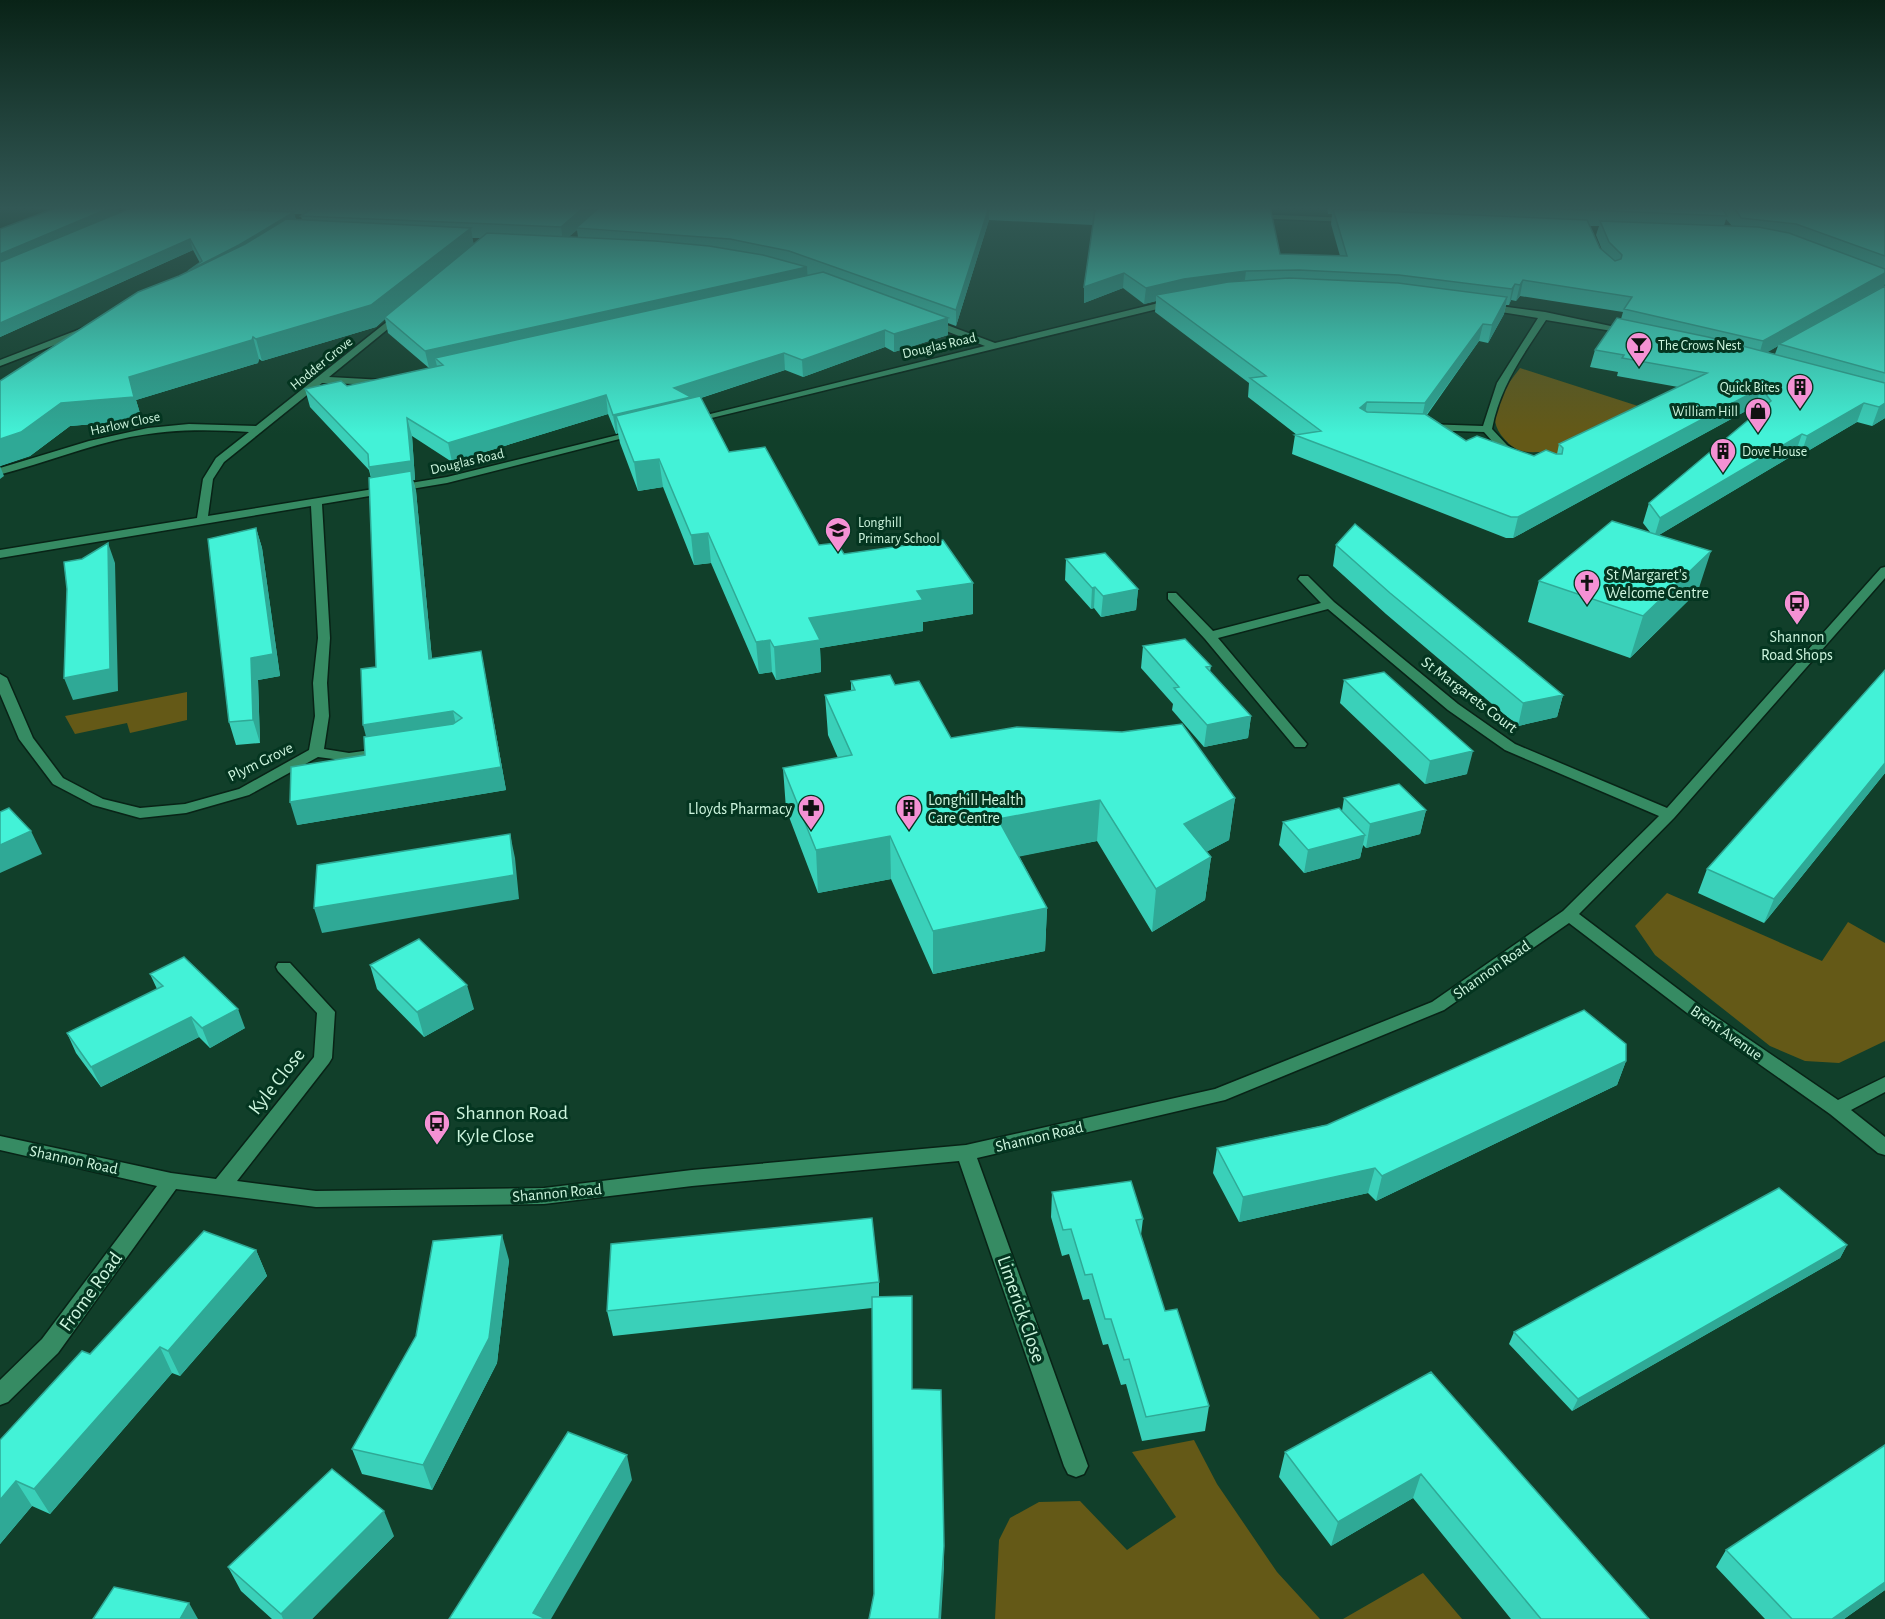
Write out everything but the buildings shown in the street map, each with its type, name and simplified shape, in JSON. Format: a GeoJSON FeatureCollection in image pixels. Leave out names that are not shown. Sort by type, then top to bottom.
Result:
{"type":"FeatureCollection","features":[{"type":"Feature","properties":{"kind":"street","name":"Douglas Road"},"geometry":{"type":"LineString","coordinates":[[678,423],[1183,300]]}},
{"type":"Feature","properties":{"kind":"street"},"geometry":{"type":"LineString","coordinates":[[1475,305],[1545,315],[1646,334]]}},
{"type":"Feature","properties":{"kind":"street","name":"Hodder Grove"},"geometry":{"type":"LineString","coordinates":[[202,521],[208,479],[220,460],[411,306]]}},
{"type":"Feature","properties":{"kind":"street"},"geometry":{"type":"LineString","coordinates":[[1487,429],[1490,407],[1502,378],[1545,315]]}},
{"type":"Feature","properties":{"kind":"street"},"geometry":{"type":"LineString","coordinates":[[920,318],[995,346]]}},
{"type":"Feature","properties":{"kind":"street"},"geometry":{"type":"LineString","coordinates":[[0,363],[99,325]]}},
{"type":"Feature","properties":{"kind":"street"},"geometry":{"type":"LineString","coordinates":[[322,380],[385,383],[395,381]]}},
{"type":"Feature","properties":{"kind":"street","name":"Harlow Close"},"geometry":{"type":"LineString","coordinates":[[2,471],[97,443],[148,431],[205,426],[258,429]]}},
{"type":"Feature","properties":{"kind":"street"},"geometry":{"type":"LineString","coordinates":[[1413,426],[1487,429],[1503,447],[1526,459]]}},
{"type":"Feature","properties":{"kind":"street","name":"Douglas Road"},"geometry":{"type":"LineString","coordinates":[[0,554],[447,480],[644,431]]}},
{"type":"Feature","properties":{"kind":"street","name":"Plym Grove"},"geometry":{"type":"LineString","coordinates":[[0,678],[26,738],[57,781],[98,802],[140,813],[186,808],[244,792],[316,752],[322,716],[320,683],[324,638],[316,502]]}},
{"type":"Feature","properties":{"kind":"street","name":"Shannon Road"},"geometry":{"type":"LineString","coordinates":[[0,1143],[171,1181],[316,1199],[544,1196],[692,1178],[966,1153],[1218,1095],[1438,1006],[1569,915],[1669,815],[1885,571]]}},
{"type":"Feature","properties":{"kind":"street","name":"St Margarets Court"},"geometry":{"type":"LineString","coordinates":[[1304,579],[1330,605],[1453,708],[1510,747],[1669,815]]}},
{"type":"Feature","properties":{"kind":"street"},"geometry":{"type":"LineString","coordinates":[[1172,596],[1210,636],[1300,744]]}},
{"type":"Feature","properties":{"kind":"street"},"geometry":{"type":"LineString","coordinates":[[1210,636],[1330,605]]}},
{"type":"Feature","properties":{"kind":"street"},"geometry":{"type":"LineString","coordinates":[[316,752],[349,757],[403,749]]}},
{"type":"Feature","properties":{"kind":"street","name":"Brent Avenue"},"geometry":{"type":"LineString","coordinates":[[1569,915],[1697,1012],[1837,1109],[1885,1148]]}},
{"type":"Feature","properties":{"kind":"street","name":"Kyle Close"},"geometry":{"type":"LineString","coordinates":[[220,1188],[323,1058],[326,1012],[284,967]]}},
{"type":"Feature","properties":{"kind":"street"},"geometry":{"type":"LineString","coordinates":[[1837,1109],[1885,1084]]}},
{"type":"Feature","properties":{"kind":"street","name":"Limerick Close"},"geometry":{"type":"LineString","coordinates":[[966,1153],[1076,1466]]}},
{"type":"Feature","properties":{"kind":"street","name":"Frome Road"},"geometry":{"type":"LineString","coordinates":[[0,1395],[50,1346],[171,1181]]}},
{"type":"Feature","properties":{"kind":"shaded area"},"geometry":{"type":"Polygon","coordinates":[[[1520,368],[1669,416],[1569,462],[1545,452],[1519,450],[1511,446],[1501,435],[1495,418],[1503,391],[1520,368]]]}},
{"type":"Feature","properties":{"kind":"shaded area"},"geometry":{"type":"Polygon","coordinates":[[[187,692],[187,720],[130,733],[127,723],[75,734],[65,716],[187,692]]]}},
{"type":"Feature","properties":{"kind":"shaded area"},"geometry":{"type":"Polygon","coordinates":[[[1667,893],[1822,961],[1848,922],[1885,943],[1885,1041],[1839,1063],[1805,1061],[1770,1046],[1655,955],[1635,926],[1667,893]]]}},
{"type":"Feature","properties":{"kind":"shaded area"},"geometry":{"type":"Polygon","coordinates":[[[1194,1440],[1217,1484],[1277,1572],[1320,1619],[995,1619],[999,1540],[1010,1518],[1039,1502],[1080,1501],[1127,1550],[1176,1517],[1132,1452],[1194,1440]]]}},
{"type":"Feature","properties":{"kind":"shaded area"},"geometry":{"type":"Polygon","coordinates":[[[1423,1573],[1462,1619],[1343,1619],[1423,1573]]]}},
{"type":"Feature","properties":{"kind":"place","name":"The Crows Nest"},"geometry":{"type":"Point","coordinates":[1639,368]}},
{"type":"Feature","properties":{"kind":"place","name":"Quick Bites"},"geometry":{"type":"Point","coordinates":[1800,410]}},
{"type":"Feature","properties":{"kind":"place","name":"William Hill"},"geometry":{"type":"Point","coordinates":[1758,434]}},
{"type":"Feature","properties":{"kind":"place","name":"Dove House"},"geometry":{"type":"Point","coordinates":[1723,474]}},
{"type":"Feature","properties":{"kind":"place","name":"Longhill Primary School"},"geometry":{"type":"Point","coordinates":[838,553]}},
{"type":"Feature","properties":{"kind":"place","name":"St Margaret's Welcome Centre"},"geometry":{"type":"Point","coordinates":[1587,606]}},
{"type":"Feature","properties":{"kind":"place","name":"Shannon Road Shops"},"geometry":{"type":"Point","coordinates":[1797,626]}},
{"type":"Feature","properties":{"kind":"place","name":"Lloyds Pharmacy"},"geometry":{"type":"Point","coordinates":[811,831]}},
{"type":"Feature","properties":{"kind":"place","name":"Longhill Health Care Centre"},"geometry":{"type":"Point","coordinates":[909,831]}},
{"type":"Feature","properties":{"kind":"place","name":"Shannon Road Kyle Close"},"geometry":{"type":"Point","coordinates":[437,1146]}}]}
